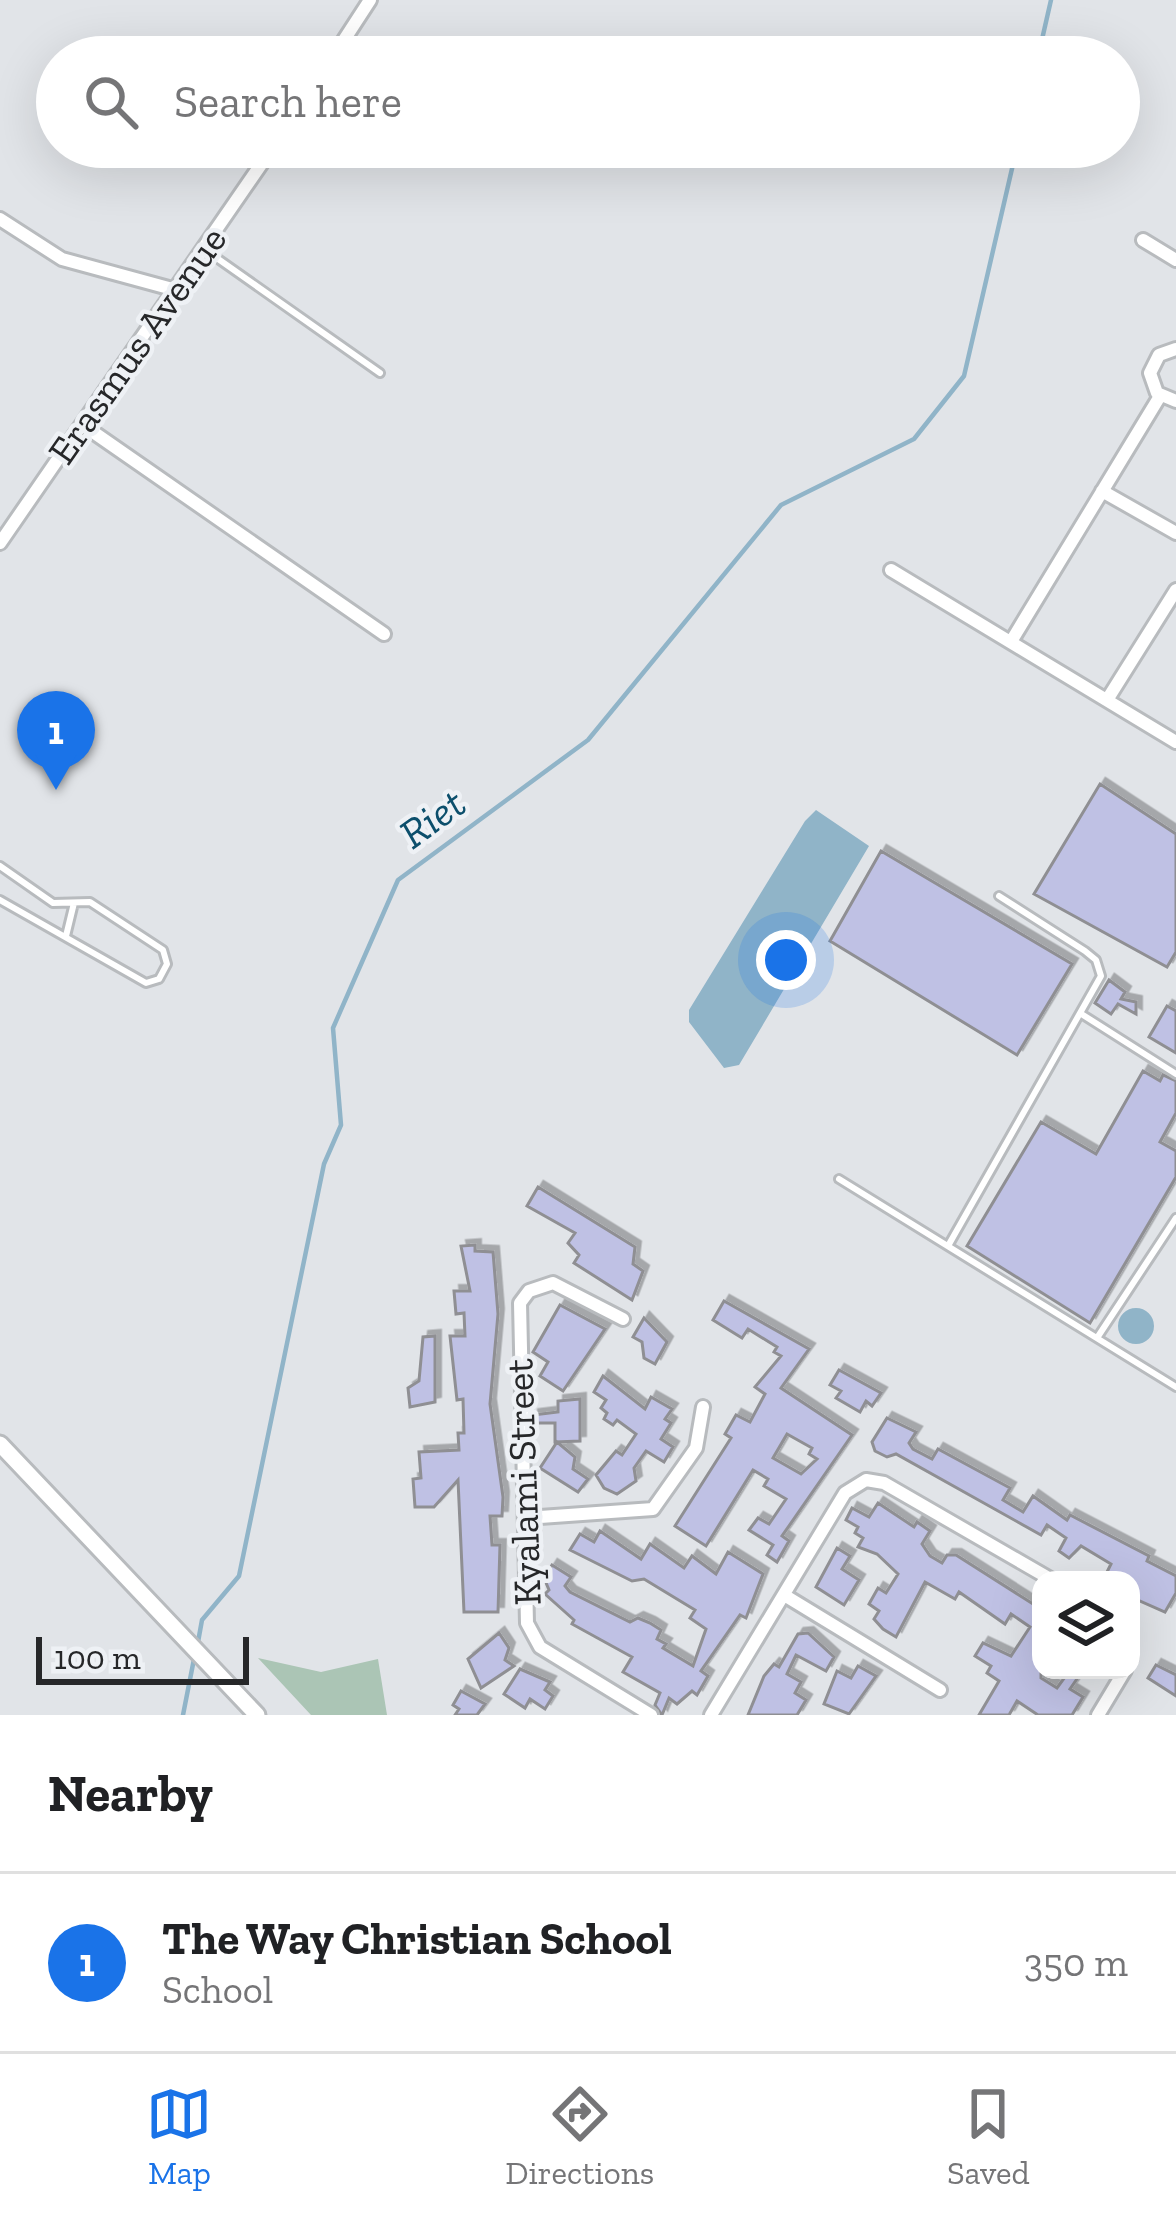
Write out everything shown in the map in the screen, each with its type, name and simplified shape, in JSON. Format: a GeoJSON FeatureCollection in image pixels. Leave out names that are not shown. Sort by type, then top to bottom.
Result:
{"type":"FeatureCollection","features":[{"type":"Feature","properties":{"kind":"street"},"geometry":{"type":"LineString","coordinates":[[347,36],[370,0]]}},
{"type":"Feature","properties":{"kind":"street","name":"Erasmus Avenue"},"geometry":{"type":"LineString","coordinates":[[0,543],[260,168]]}},
{"type":"Feature","properties":{"kind":"street"},"geometry":{"type":"LineString","coordinates":[[0,219],[62,259],[176,290]]}},
{"type":"Feature","properties":{"kind":"street"},"geometry":{"type":"LineString","coordinates":[[1143,240],[1176,260]]}},
{"type":"Feature","properties":{"kind":"street"},"geometry":{"type":"LineString","coordinates":[[1160,396],[1150,369],[1162,352],[1176,349]]}},
{"type":"Feature","properties":{"kind":"street"},"geometry":{"type":"LineString","coordinates":[[1160,396],[1176,401]]}},
{"type":"Feature","properties":{"kind":"street"},"geometry":{"type":"LineString","coordinates":[[1012,640],[1160,396]]}},
{"type":"Feature","properties":{"kind":"street"},"geometry":{"type":"LineString","coordinates":[[83,425],[384,634]]}},
{"type":"Feature","properties":{"kind":"street"},"geometry":{"type":"LineString","coordinates":[[1102,491],[1176,532]]}},
{"type":"Feature","properties":{"kind":"street"},"geometry":{"type":"LineString","coordinates":[[891,570],[1176,742]]}},
{"type":"Feature","properties":{"kind":"street"},"geometry":{"type":"LineString","coordinates":[[1107,700],[1176,590]]}},
{"type":"Feature","properties":{"kind":"street","name":"Kyalami Street"},"geometry":{"type":"LineString","coordinates":[[622,1319],[553,1282],[530,1291],[520,1303],[530,1634],[550,1653],[651,1715]]}},
{"type":"Feature","properties":{"kind":"street"},"geometry":{"type":"LineString","coordinates":[[526,1519],[653,1510],[670,1493],[696,1448],[704,1407]]}},
{"type":"Feature","properties":{"kind":"street"},"geometry":{"type":"LineString","coordinates":[[0,1444],[257,1715]]}},
{"type":"Feature","properties":{"kind":"street"},"geometry":{"type":"LineString","coordinates":[[711,1715],[845,1493],[870,1479],[931,1508],[1037,1571]]}},
{"type":"Feature","properties":{"kind":"street"},"geometry":{"type":"LineString","coordinates":[[784,1595],[940,1690]]}},
{"type":"Feature","properties":{"kind":"street"},"geometry":{"type":"LineString","coordinates":[[1098,1715],[1120,1679]]}},
{"type":"Feature","properties":{"kind":"lane"},"geometry":{"type":"LineString","coordinates":[[204,249],[380,373]]}},
{"type":"Feature","properties":{"kind":"lane"},"geometry":{"type":"LineString","coordinates":[[0,866],[53,903],[100,908],[163,950],[166,964],[159,979],[146,983],[67,936],[34,924],[0,900]]}},
{"type":"Feature","properties":{"kind":"lane"},"geometry":{"type":"LineString","coordinates":[[948,1246],[1099,984],[1096,960],[999,896]]}},
{"type":"Feature","properties":{"kind":"lane"},"geometry":{"type":"LineString","coordinates":[[67,936],[74,903]]}},
{"type":"Feature","properties":{"kind":"lane"},"geometry":{"type":"LineString","coordinates":[[1083,1015],[1176,1074]]}},
{"type":"Feature","properties":{"kind":"lane"},"geometry":{"type":"LineString","coordinates":[[839,1180],[1176,1387]]}},
{"type":"Feature","properties":{"kind":"lane"},"geometry":{"type":"LineString","coordinates":[[1096,1338],[1176,1219]]}},
{"type":"Feature","properties":{"kind":"green space"},"geometry":{"type":"Polygon","coordinates":[[[258,1658],[321,1672],[378,1659],[387,1715],[311,1715],[258,1658]]]}},
{"type":"Feature","properties":{"kind":"water"},"geometry":{"type":"Polygon","coordinates":[[[816,810],[869,846],[739,1065],[724,1068],[689,1022],[689,1010],[816,810]]]}},
{"type":"Feature","properties":{"kind":"water"},"geometry":{"type":"Polygon","coordinates":[[[1136,1308],[1149,1313],[1154,1326],[1149,1339],[1136,1344],[1123,1339],[1118,1326],[1123,1313],[1136,1308]]]}},
{"type":"Feature","properties":{"kind":"building"},"geometry":{"type":"Polygon","coordinates":[[[1100,784],[1176,834],[1176,952],[1167,967],[1034,894],[1100,784]]]}},
{"type":"Feature","properties":{"kind":"building"},"geometry":{"type":"Polygon","coordinates":[[[881,851],[1072,964],[1017,1055],[830,941],[881,851]]]}},
{"type":"Feature","properties":{"kind":"building"},"geometry":{"type":"Polygon","coordinates":[[[1109,980],[1125,992],[1121,999],[1136,1002],[1136,1014],[1118,1004],[1111,1014],[1095,1003],[1109,980]]]}},
{"type":"Feature","properties":{"kind":"building"},"geometry":{"type":"Polygon","coordinates":[[[1167,1006],[1176,1011],[1176,1053],[1149,1037],[1167,1006]]]}},
{"type":"Feature","properties":{"kind":"building"},"geometry":{"type":"Polygon","coordinates":[[[1143,1071],[1160,1081],[1163,1075],[1176,1081],[1176,1113],[1160,1142],[1176,1151],[1176,1177],[1090,1323],[967,1246],[1041,1122],[1096,1154],[1143,1071]]]}},
{"type":"Feature","properties":{"kind":"building"},"geometry":{"type":"Polygon","coordinates":[[[538,1187],[635,1247],[633,1264],[643,1271],[632,1300],[574,1263],[579,1255],[568,1243],[575,1233],[527,1206],[538,1187]]]}},
{"type":"Feature","properties":{"kind":"building"},"geometry":{"type":"Polygon","coordinates":[[[475,1245],[475,1251],[493,1252],[498,1314],[490,1404],[503,1497],[502,1516],[490,1516],[492,1545],[500,1545],[498,1612],[464,1612],[458,1480],[434,1507],[415,1507],[413,1479],[421,1478],[419,1452],[459,1450],[458,1433],[464,1433],[463,1399],[457,1400],[450,1336],[465,1336],[464,1313],[456,1314],[454,1291],[470,1291],[461,1246],[475,1245]]]}},
{"type":"Feature","properties":{"kind":"building"},"geometry":{"type":"Polygon","coordinates":[[[724,1301],[809,1349],[781,1388],[852,1435],[782,1536],[789,1541],[777,1562],[767,1555],[773,1545],[749,1530],[758,1518],[769,1524],[786,1499],[764,1486],[768,1479],[753,1470],[706,1546],[675,1526],[731,1438],[725,1434],[736,1415],[750,1422],[765,1394],[755,1387],[781,1356],[774,1352],[777,1347],[748,1329],[742,1338],[713,1320],[724,1301]],[[787,1434],[773,1458],[801,1474],[817,1459],[809,1454],[812,1448],[787,1434]]]}},
{"type":"Feature","properties":{"kind":"building"},"geometry":{"type":"Polygon","coordinates":[[[560,1305],[605,1329],[563,1391],[540,1376],[548,1362],[533,1352],[560,1305]]]}},
{"type":"Feature","properties":{"kind":"building"},"geometry":{"type":"Polygon","coordinates":[[[644,1318],[667,1342],[655,1364],[644,1358],[642,1342],[633,1337],[644,1318]]]}},
{"type":"Feature","properties":{"kind":"building"},"geometry":{"type":"Polygon","coordinates":[[[435,1336],[435,1402],[410,1407],[408,1388],[419,1381],[423,1337],[435,1336]]]}},
{"type":"Feature","properties":{"kind":"building"},"geometry":{"type":"Polygon","coordinates":[[[839,1370],[881,1393],[872,1406],[866,1401],[860,1412],[836,1398],[841,1391],[830,1385],[839,1370]]]}},
{"type":"Feature","properties":{"kind":"building"},"geometry":{"type":"Polygon","coordinates":[[[603,1376],[645,1409],[651,1397],[672,1409],[665,1419],[671,1423],[661,1439],[673,1447],[664,1462],[646,1451],[634,1468],[636,1481],[617,1494],[604,1488],[596,1475],[616,1451],[622,1455],[636,1434],[617,1420],[613,1425],[604,1419],[607,1413],[601,1408],[606,1400],[594,1392],[603,1376]]]}},
{"type":"Feature","properties":{"kind":"building"},"geometry":{"type":"Polygon","coordinates":[[[580,1399],[580,1441],[555,1442],[555,1423],[533,1423],[533,1415],[558,1412],[558,1401],[580,1399]]]}},
{"type":"Feature","properties":{"kind":"building"},"geometry":{"type":"Polygon","coordinates":[[[887,1418],[916,1432],[909,1443],[913,1449],[932,1459],[938,1449],[1010,1488],[1003,1500],[1023,1512],[1033,1496],[1067,1520],[1070,1515],[1149,1556],[1147,1561],[1176,1576],[1176,1593],[1165,1612],[1140,1601],[1140,1571],[1108,1571],[1111,1564],[1081,1546],[1069,1558],[1059,1551],[1066,1538],[1047,1525],[1041,1535],[896,1454],[887,1457],[875,1451],[872,1442],[887,1418]]]}},
{"type":"Feature","properties":{"kind":"building"},"geometry":{"type":"Polygon","coordinates":[[[557,1442],[575,1457],[573,1469],[588,1479],[578,1492],[540,1468],[557,1442]]]}},
{"type":"Feature","properties":{"kind":"building"},"geometry":{"type":"Polygon","coordinates":[[[878,1503],[914,1527],[917,1522],[930,1531],[922,1544],[930,1556],[942,1563],[947,1555],[956,1555],[1032,1603],[1032,1679],[1057,1688],[1064,1679],[1077,1679],[1070,1689],[1083,1697],[1072,1715],[1038,1715],[1017,1701],[1009,1715],[979,1715],[999,1681],[987,1673],[991,1666],[975,1656],[983,1643],[1011,1656],[1030,1627],[1011,1614],[1005,1624],[959,1592],[955,1599],[925,1582],[896,1637],[883,1629],[874,1619],[879,1611],[869,1604],[878,1588],[886,1593],[898,1574],[877,1554],[858,1547],[863,1538],[855,1533],[858,1527],[846,1520],[852,1508],[869,1517],[878,1503]]]}},
{"type":"Feature","properties":{"kind":"building"},"geometry":{"type":"Polygon","coordinates":[[[600,1531],[641,1559],[650,1544],[684,1568],[692,1556],[716,1574],[728,1552],[763,1574],[746,1618],[740,1615],[701,1671],[708,1676],[697,1695],[692,1691],[677,1704],[669,1698],[662,1715],[655,1705],[660,1693],[623,1672],[632,1657],[572,1624],[574,1620],[545,1594],[549,1590],[544,1578],[552,1565],[571,1577],[565,1586],[570,1592],[630,1622],[638,1618],[650,1623],[661,1630],[657,1639],[666,1644],[663,1648],[693,1666],[706,1629],[690,1618],[695,1610],[644,1579],[632,1581],[570,1550],[580,1534],[594,1542],[600,1531]]]}},
{"type":"Feature","properties":{"kind":"building"},"geometry":{"type":"Polygon","coordinates":[[[837,1548],[850,1556],[842,1569],[859,1580],[844,1605],[816,1587],[837,1548]]]}},
{"type":"Feature","properties":{"kind":"building"},"geometry":{"type":"Polygon","coordinates":[[[499,1633],[509,1648],[505,1660],[514,1666],[481,1688],[468,1659],[499,1633]]]}},
{"type":"Feature","properties":{"kind":"building"},"geometry":{"type":"Polygon","coordinates":[[[808,1633],[834,1657],[826,1671],[796,1655],[787,1674],[801,1682],[795,1693],[806,1700],[797,1715],[748,1715],[764,1676],[774,1664],[779,1667],[798,1634],[808,1633]]]}},
{"type":"Feature","properties":{"kind":"building"},"geometry":{"type":"Polygon","coordinates":[[[1156,1665],[1176,1675],[1176,1696],[1148,1678],[1156,1665]]]}},
{"type":"Feature","properties":{"kind":"building"},"geometry":{"type":"Polygon","coordinates":[[[858,1666],[876,1676],[849,1714],[824,1704],[837,1671],[851,1678],[858,1666]]]}},
{"type":"Feature","properties":{"kind":"building"},"geometry":{"type":"Polygon","coordinates":[[[520,1669],[550,1682],[545,1690],[553,1696],[545,1709],[530,1699],[525,1708],[504,1694],[520,1669]]]}},
{"type":"Feature","properties":{"kind":"building"},"geometry":{"type":"Polygon","coordinates":[[[461,1691],[485,1704],[477,1715],[455,1715],[459,1709],[453,1705],[461,1691]]]}},
{"type":"Feature","properties":{"kind":"waterway","name":"Riet"},"geometry":{"type":"LineString","coordinates":[[1043,36],[1051,0]]}},
{"type":"Feature","properties":{"kind":"waterway","name":"Riet"},"geometry":{"type":"LineString","coordinates":[[198,1642],[202,1620],[239,1576],[324,1164],[341,1125],[333,1028],[398,880],[588,740],[781,505],[914,439],[964,376],[1012,168]]}},
{"type":"Feature","properties":{"kind":"waterway","name":"Riet"},"geometry":{"type":"LineString","coordinates":[[183,1715],[194,1659]]}},
{"type":"Feature","properties":{"kind":"place","name":"The Way Christian School"},"geometry":{"type":"Point","coordinates":[56,790]}}]}
